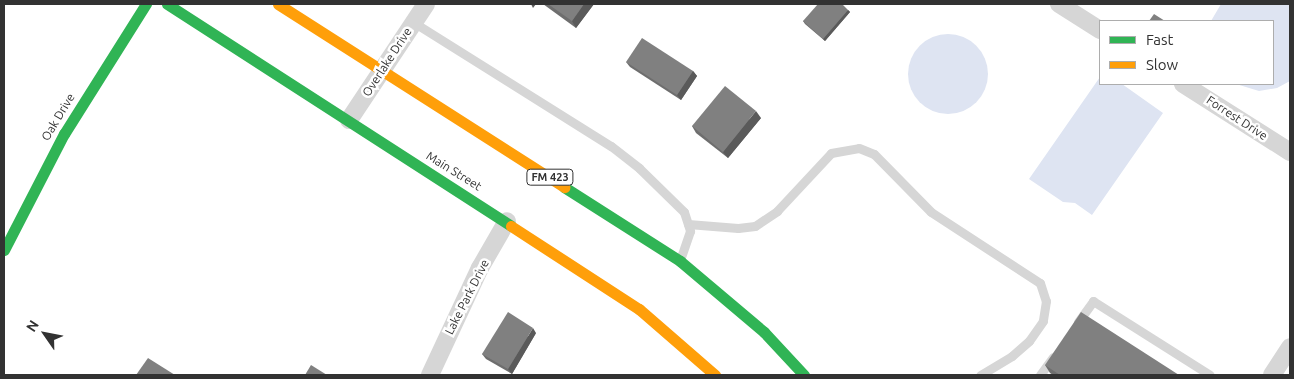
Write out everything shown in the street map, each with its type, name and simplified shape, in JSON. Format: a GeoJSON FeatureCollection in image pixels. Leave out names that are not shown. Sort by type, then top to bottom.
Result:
{"type":"FeatureCollection","features":[{"type":"Feature","properties":{"kind":"main road","name":"Oak Drive"},"geometry":{"type":"LineString","coordinates":[[4,250],[64,134],[146,4]]}},
{"type":"Feature","properties":{"kind":"main road","name":"Main Street"},"geometry":{"type":"LineString","coordinates":[[167,4],[507,221],[639,309],[715,375]]}},
{"type":"Feature","properties":{"kind":"main road","name":"FM 423"},"geometry":{"type":"LineString","coordinates":[[278,4],[680,261],[764,332],[804,375]]}},
{"type":"Feature","properties":{"kind":"street","name":"Overlake Drive"},"geometry":{"type":"LineString","coordinates":[[350,120],[381,69],[426,4]]}},
{"type":"Feature","properties":{"kind":"street"},"geometry":{"type":"LineString","coordinates":[[1059,4],[1099,29]]}},
{"type":"Feature","properties":{"kind":"street","name":"Forrest Drive"},"geometry":{"type":"LineString","coordinates":[[1185,85],[1290,152]]}},
{"type":"Feature","properties":{"kind":"street","name":"Lake Park Drive"},"geometry":{"type":"LineString","coordinates":[[430,375],[480,268],[507,221]]}},
{"type":"Feature","properties":{"kind":"street"},"geometry":{"type":"LineString","coordinates":[[1272,375],[1290,347]]}},
{"type":"Feature","properties":{"kind":"lane"},"geometry":{"type":"LineString","coordinates":[[413,22],[611,146],[663,189],[684,212],[690,231],[680,261]]}},
{"type":"Feature","properties":{"kind":"lane"},"geometry":{"type":"LineString","coordinates":[[688,224],[738,228],[755,226],[777,211],[831,153],[859,148],[874,154],[931,212],[1040,283],[1046,301],[1043,321],[1029,341],[1012,356],[980,375]]}},
{"type":"Feature","properties":{"kind":"lane"},"geometry":{"type":"LineString","coordinates":[[1072,331],[1094,301],[1210,375]]}},
{"type":"Feature","properties":{"kind":"lane"},"geometry":{"type":"LineString","coordinates":[[1040,375],[1061,346]]}},
{"type":"Feature","properties":{"kind":"shaded area"},"geometry":{"type":"Polygon","coordinates":[[[1221,4],[1290,4],[1290,81],[1277,88],[1259,91],[1239,85],[1274,85],[1274,20],[1212,20],[1221,4]]]}},
{"type":"Feature","properties":{"kind":"shaded area"},"geometry":{"type":"Polygon","coordinates":[[[940,34],[956,34],[977,45],[988,66],[988,82],[977,103],[956,114],[940,114],[926,108],[914,96],[908,82],[908,66],[914,52],[926,40],[940,34]]]}},
{"type":"Feature","properties":{"kind":"shaded area"},"geometry":{"type":"Polygon","coordinates":[[[1099,78],[1099,85],[1123,85],[1163,113],[1092,215],[1075,203],[1063,202],[1029,179],[1099,78]]]}},
{"type":"Feature","properties":{"kind":"building"},"geometry":{"type":"Polygon","coordinates":[[[548,4],[584,4],[572,21],[548,4]]]}},
{"type":"Feature","properties":{"kind":"building"},"geometry":{"type":"Polygon","coordinates":[[[818,4],[842,4],[848,10],[823,39],[803,21],[818,4]]]}},
{"type":"Feature","properties":{"kind":"building"},"geometry":{"type":"Polygon","coordinates":[[[1154,14],[1163,20],[1150,20],[1154,14]]]}},
{"type":"Feature","properties":{"kind":"building"},"geometry":{"type":"Polygon","coordinates":[[[642,38],[693,71],[677,95],[626,62],[642,38]]]}},
{"type":"Feature","properties":{"kind":"building"},"geometry":{"type":"Polygon","coordinates":[[[725,86],[756,111],[723,152],[692,126],[725,86]]]}},
{"type":"Feature","properties":{"kind":"building"},"geometry":{"type":"Polygon","coordinates":[[[508,312],[533,328],[508,369],[482,354],[508,312]]]}},
{"type":"Feature","properties":{"kind":"building"},"geometry":{"type":"Polygon","coordinates":[[[1081,312],[1179,375],[1060,375],[1045,365],[1081,312]]]}},
{"type":"Feature","properties":{"kind":"building"},"geometry":{"type":"Polygon","coordinates":[[[148,358],[175,375],[136,375],[148,358]]]}},
{"type":"Feature","properties":{"kind":"building"},"geometry":{"type":"Polygon","coordinates":[[[311,365],[327,375],[305,375],[311,365]]]}},
{"type":"Feature","properties":{"kind":"traffic: fast"},"geometry":{"type":"LineString","coordinates":[[4,250],[64,134],[146,4]]}},
{"type":"Feature","properties":{"kind":"traffic: fast"},"geometry":{"type":"LineString","coordinates":[[167,4],[511,226]]}},
{"type":"Feature","properties":{"kind":"traffic: fast"},"geometry":{"type":"LineString","coordinates":[[564,187],[680,261],[764,332],[804,375]]}},
{"type":"Feature","properties":{"kind":"traffic: slow"},"geometry":{"type":"LineString","coordinates":[[278,4],[564,187]]}},
{"type":"Feature","properties":{"kind":"traffic: slow"},"geometry":{"type":"LineString","coordinates":[[511,226],[639,309],[715,375]]}}]}
